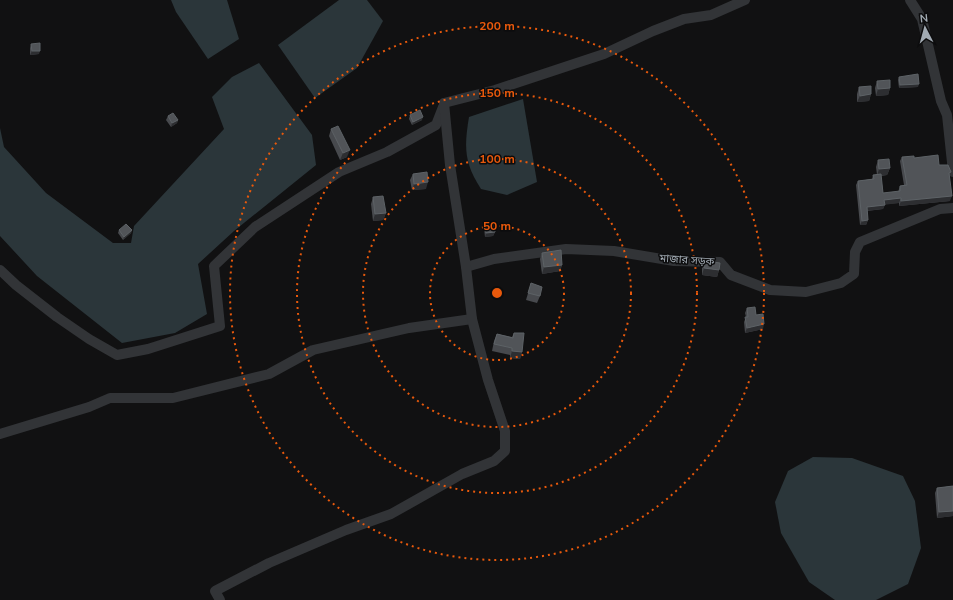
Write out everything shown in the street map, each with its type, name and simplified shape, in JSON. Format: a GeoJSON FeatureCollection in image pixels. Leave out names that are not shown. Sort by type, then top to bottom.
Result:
{"type":"FeatureCollection","features":[{"type":"Feature","properties":{"kind":"street"},"geometry":{"type":"LineString","coordinates":[[444,103],[495,90],[557,71],[604,54],[653,31],[684,19],[711,15],[745,0]]}},
{"type":"Feature","properties":{"kind":"street"},"geometry":{"type":"LineString","coordinates":[[910,0],[922,18],[941,100],[947,115],[953,172]]}},
{"type":"Feature","properties":{"kind":"street"},"geometry":{"type":"LineString","coordinates":[[220,600],[215,591],[233,581],[346,530],[391,514],[462,474],[494,461],[505,451],[505,431],[488,380],[472,319],[466,267],[450,165],[444,103]]}},
{"type":"Feature","properties":{"kind":"street"},"geometry":{"type":"LineString","coordinates":[[0,270],[16,285],[57,317],[89,339],[117,354],[148,349],[220,326],[214,266],[229,251],[255,227],[339,172],[387,152],[436,125],[444,103]]}},
{"type":"Feature","properties":{"kind":"street","name":"মাজার সড়ক"},"geometry":{"type":"LineString","coordinates":[[466,267],[494,260],[566,249],[614,251],[674,261],[720,262],[731,275],[770,290],[806,292],[841,283],[854,274],[855,252],[860,242],[940,209],[953,208]]}},
{"type":"Feature","properties":{"kind":"street"},"geometry":{"type":"LineString","coordinates":[[0,434],[89,407],[110,398],[173,398],[269,374],[313,350],[409,328],[472,319]]}},
{"type":"Feature","properties":{"kind":"shaded area"},"geometry":{"type":"Polygon","coordinates":[[[171,0],[227,0],[239,39],[208,59],[176,12],[171,0]]]}},
{"type":"Feature","properties":{"kind":"shaded area"},"geometry":{"type":"Polygon","coordinates":[[[339,0],[367,0],[383,21],[357,68],[315,98],[278,45],[339,0]]]}},
{"type":"Feature","properties":{"kind":"shaded area"},"geometry":{"type":"Polygon","coordinates":[[[259,63],[312,135],[316,165],[234,231],[198,264],[207,314],[175,333],[122,343],[37,276],[0,236],[0,128],[4,147],[46,193],[113,243],[131,243],[134,226],[224,129],[212,97],[232,77],[259,63]]]}},
{"type":"Feature","properties":{"kind":"shaded area"},"geometry":{"type":"Polygon","coordinates":[[[523,99],[537,182],[507,195],[481,189],[475,180],[468,163],[466,137],[469,117],[523,99]]]}},
{"type":"Feature","properties":{"kind":"shaded area"},"geometry":{"type":"Polygon","coordinates":[[[813,457],[852,458],[903,476],[915,501],[921,548],[908,584],[876,600],[835,600],[809,582],[781,533],[775,502],[788,471],[813,457]]]}},
{"type":"Feature","properties":{"kind":"building"},"geometry":{"type":"Polygon","coordinates":[[[40,43],[40,51],[32,51],[31,44],[40,43]]]}},
{"type":"Feature","properties":{"kind":"building"},"geometry":{"type":"Polygon","coordinates":[[[918,74],[919,84],[900,85],[899,77],[918,74]]]}},
{"type":"Feature","properties":{"kind":"building"},"geometry":{"type":"Polygon","coordinates":[[[890,80],[890,88],[878,89],[877,81],[890,80]]]}},
{"type":"Feature","properties":{"kind":"building"},"geometry":{"type":"Polygon","coordinates":[[[871,86],[871,94],[860,96],[859,87],[871,86]]]}},
{"type":"Feature","properties":{"kind":"building"},"geometry":{"type":"Polygon","coordinates":[[[420,110],[423,117],[413,122],[410,115],[420,110]]]}},
{"type":"Feature","properties":{"kind":"building"},"geometry":{"type":"Polygon","coordinates":[[[173,113],[178,120],[172,123],[168,116],[173,113]]]}},
{"type":"Feature","properties":{"kind":"building"},"geometry":{"type":"Polygon","coordinates":[[[338,126],[350,150],[343,153],[331,129],[338,126]]]}},
{"type":"Feature","properties":{"kind":"building"},"geometry":{"type":"Polygon","coordinates":[[[938,155],[939,165],[948,165],[951,172],[949,173],[952,196],[901,201],[901,198],[884,200],[885,205],[867,207],[868,220],[862,221],[858,181],[874,179],[873,175],[881,174],[883,193],[900,191],[900,186],[907,185],[902,157],[914,156],[914,158],[938,155]]]}},
{"type":"Feature","properties":{"kind":"building"},"geometry":{"type":"Polygon","coordinates":[[[889,159],[890,168],[879,169],[878,160],[889,159]]]}},
{"type":"Feature","properties":{"kind":"building"},"geometry":{"type":"Polygon","coordinates":[[[427,172],[428,182],[414,184],[413,174],[427,172]]]}},
{"type":"Feature","properties":{"kind":"building"},"geometry":{"type":"Polygon","coordinates":[[[383,196],[386,213],[375,214],[373,197],[383,196]]]}},
{"type":"Feature","properties":{"kind":"building"},"geometry":{"type":"Polygon","coordinates":[[[494,223],[495,232],[486,233],[485,224],[494,223]]]}},
{"type":"Feature","properties":{"kind":"building"},"geometry":{"type":"Polygon","coordinates":[[[126,224],[132,230],[124,237],[119,230],[126,224]]]}},
{"type":"Feature","properties":{"kind":"building"},"geometry":{"type":"Polygon","coordinates":[[[561,250],[562,265],[544,267],[542,253],[561,250]]]}},
{"type":"Feature","properties":{"kind":"building"},"geometry":{"type":"Polygon","coordinates":[[[705,261],[720,263],[719,270],[704,268],[705,261]]]}},
{"type":"Feature","properties":{"kind":"building"},"geometry":{"type":"Polygon","coordinates":[[[531,283],[542,287],[540,296],[528,293],[531,283]]]}},
{"type":"Feature","properties":{"kind":"building"},"geometry":{"type":"Polygon","coordinates":[[[755,307],[756,315],[763,314],[764,324],[747,328],[745,317],[748,317],[747,308],[755,307]]]}},
{"type":"Feature","properties":{"kind":"building"},"geometry":{"type":"Polygon","coordinates":[[[514,333],[524,333],[522,352],[512,351],[512,348],[494,344],[497,334],[513,338],[514,333]]]}},
{"type":"Feature","properties":{"kind":"building"},"geometry":{"type":"Polygon","coordinates":[[[953,486],[953,511],[939,512],[937,488],[953,486]]]}}]}
